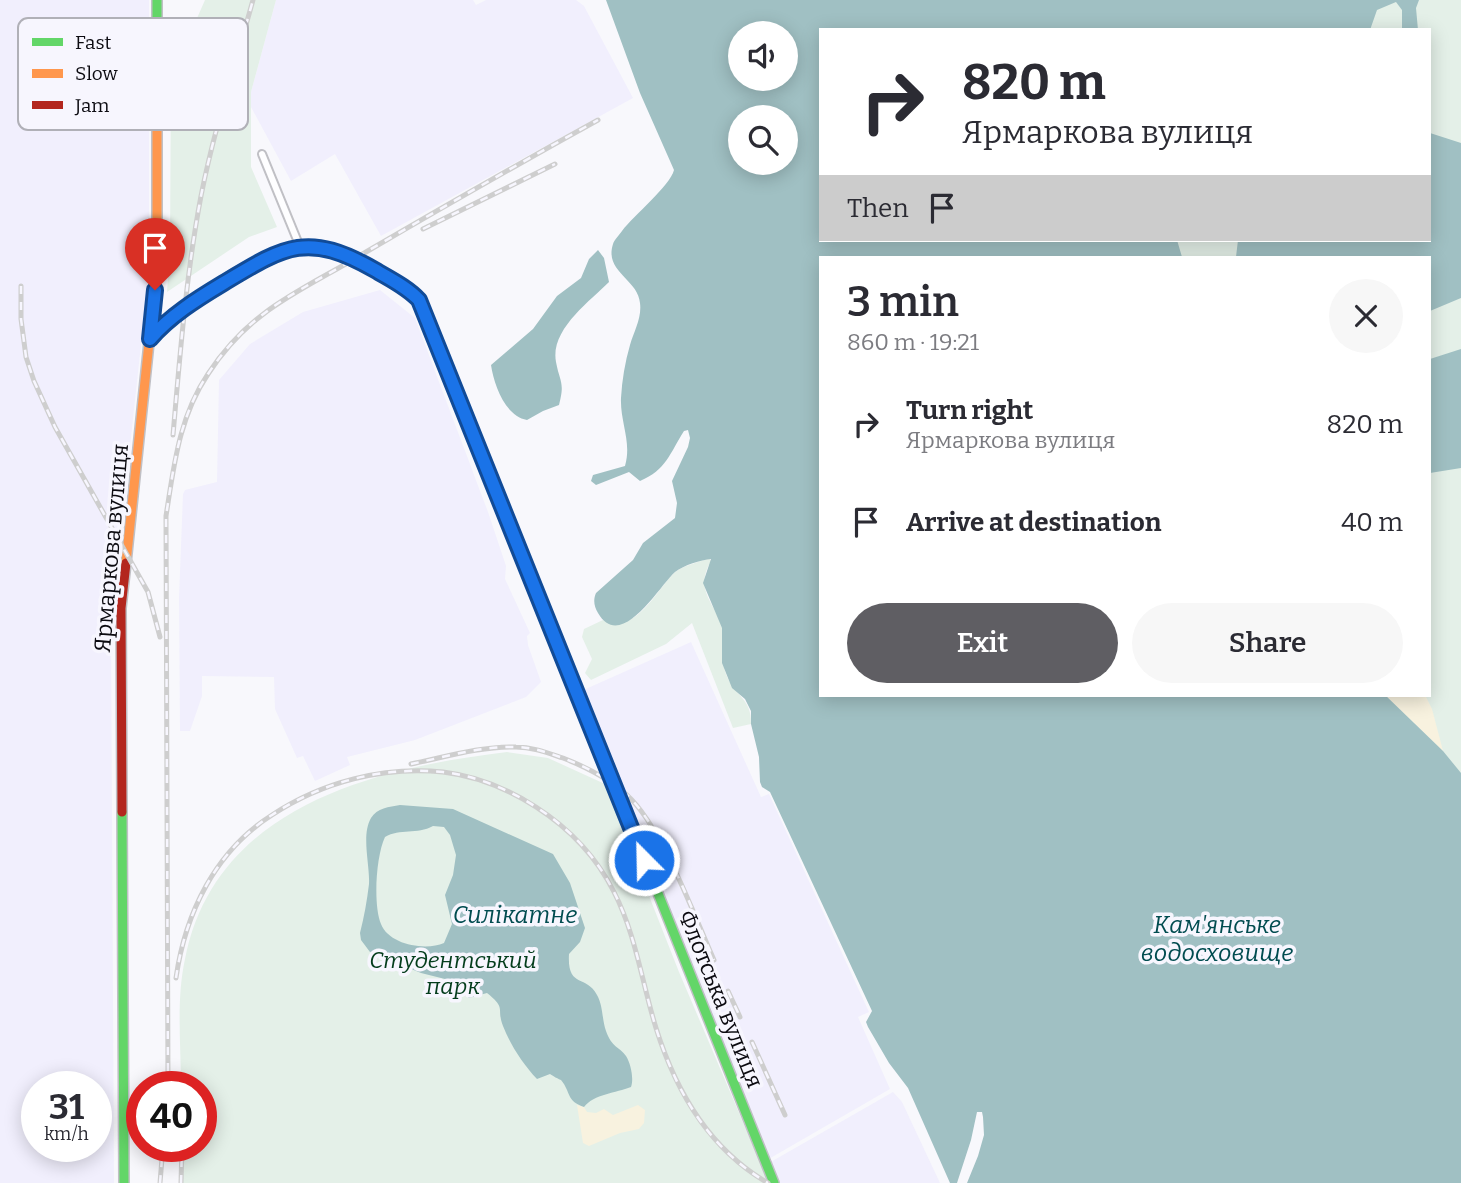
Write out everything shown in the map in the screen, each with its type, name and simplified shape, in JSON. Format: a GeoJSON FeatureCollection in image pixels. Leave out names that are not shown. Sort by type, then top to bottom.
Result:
{"type":"FeatureCollection","features":[{"type":"Feature","properties":{"kind":"street","name":"Ярмаркова вулиця"},"geometry":{"type":"LineString","coordinates":[[157,0],[157,18]]}},
{"type":"Feature","properties":{"kind":"street","name":"Ярмаркова вулиця"},"geometry":{"type":"LineString","coordinates":[[124,1183],[121,608],[157,267],[157,130]]}},
{"type":"Feature","properties":{"kind":"street"},"geometry":{"type":"LineString","coordinates":[[262,154],[300,247]]}},
{"type":"Feature","properties":{"kind":"street","name":"Флотська вулиця"},"geometry":{"type":"LineString","coordinates":[[150,339],[162,326],[206,294],[274,255],[300,247],[318,247],[346,254],[410,291],[424,309],[774,1183]]}},
{"type":"Feature","properties":{"kind":"shaded area"},"geometry":{"type":"Polygon","coordinates":[[[0,0],[149,0],[149,18],[18,18],[18,130],[149,130],[149,271],[111,622],[114,1183],[0,1183],[0,0]]]}},
{"type":"Feature","properties":{"kind":"shaded area"},"geometry":{"type":"Polygon","coordinates":[[[276,0],[473,0],[476,5],[486,0],[576,0],[584,6],[633,98],[381,236],[335,154],[291,181],[251,107],[251,92],[276,0]]]}},
{"type":"Feature","properties":{"kind":"shaded area"},"geometry":{"type":"Polygon","coordinates":[[[380,290],[415,318],[488,512],[506,566],[505,579],[530,633],[527,636],[528,645],[541,682],[526,697],[415,740],[347,757],[350,765],[315,781],[303,756],[297,758],[275,709],[274,677],[202,676],[202,696],[190,731],[180,731],[179,598],[183,494],[185,490],[217,482],[219,380],[250,344],[303,312],[380,290]]]}},
{"type":"Feature","properties":{"kind":"shaded area"},"geometry":{"type":"Polygon","coordinates":[[[691,642],[761,797],[769,794],[869,1012],[858,1017],[890,1089],[767,1160],[579,692],[691,642]]]}},
{"type":"Feature","properties":{"kind":"shaded area"},"geometry":{"type":"Polygon","coordinates":[[[893,1092],[902,1102],[940,1183],[779,1183],[769,1163],[893,1092]]]}},
{"type":"Feature","properties":{"kind":"green space"},"geometry":{"type":"Polygon","coordinates":[[[205,0],[276,0],[251,92],[251,167],[277,227],[249,237],[167,292],[171,130],[248,130],[248,18],[197,18],[205,0]]]}},
{"type":"Feature","properties":{"kind":"green space"},"geometry":{"type":"Polygon","coordinates":[[[983,0],[1461,0],[1461,1084],[1246,697],[1431,697],[1431,256],[1071,256],[1065,242],[1431,242],[1431,28],[992,28],[983,0]]]}},
{"type":"Feature","properties":{"kind":"green space"},"geometry":{"type":"Polygon","coordinates":[[[709,558],[711,561],[704,581],[705,589],[723,631],[724,668],[729,681],[746,703],[751,715],[751,724],[733,728],[692,623],[666,644],[591,680],[585,673],[592,659],[582,637],[584,629],[603,620],[615,623],[635,617],[674,573],[709,558]]]}},
{"type":"Feature","properties":{"kind":"green space","name":"Студентський парк"},"geometry":{"type":"Polygon","coordinates":[[[507,752],[548,758],[605,784],[679,972],[769,1183],[182,1183],[182,1162],[217,1162],[217,1071],[181,1071],[180,1006],[185,959],[202,907],[229,864],[265,830],[308,804],[355,784],[456,759],[507,752]]]}},
{"type":"Feature","properties":{"kind":"sand"},"geometry":{"type":"Polygon","coordinates":[[[1387,697],[1426,697],[1432,709],[1443,751],[1387,697]]]}},
{"type":"Feature","properties":{"kind":"sand"},"geometry":{"type":"Polygon","coordinates":[[[577,1105],[584,1107],[587,1112],[596,1113],[604,1109],[613,1115],[638,1105],[645,1110],[644,1123],[639,1129],[620,1133],[589,1146],[583,1143],[577,1105]]]}},
{"type":"Feature","properties":{"kind":"water","name":"Кам'янське водосховище"},"geometry":{"type":"Polygon","coordinates":[[[606,0],[1419,0],[1416,8],[1418,28],[1402,28],[1402,10],[1396,2],[1377,10],[1371,28],[819,28],[819,242],[1178,242],[1182,256],[819,256],[819,697],[1387,697],[1443,751],[1461,773],[1461,1183],[950,1183],[908,1088],[889,1063],[868,1027],[866,1022],[872,1011],[770,792],[762,787],[760,782],[759,757],[751,724],[751,711],[745,699],[732,688],[722,663],[722,628],[703,583],[711,559],[693,563],[675,572],[629,621],[618,625],[607,623],[595,605],[596,593],[633,560],[643,543],[675,518],[677,503],[672,481],[690,438],[688,430],[684,431],[662,466],[640,481],[629,472],[596,485],[591,481],[593,475],[625,466],[627,457],[621,391],[630,345],[639,319],[640,303],[634,288],[613,262],[613,244],[671,177],[674,170],[640,93],[606,0]]]}},
{"type":"Feature","properties":{"kind":"water"},"geometry":{"type":"Polygon","coordinates":[[[1431,133],[1461,143],[1461,298],[1431,311],[1431,256],[1236,256],[1238,242],[1431,242],[1431,133]]]}},
{"type":"Feature","properties":{"kind":"water"},"geometry":{"type":"Polygon","coordinates":[[[598,250],[604,258],[609,282],[573,318],[559,339],[556,362],[562,387],[559,405],[527,420],[519,417],[502,398],[491,365],[533,329],[557,296],[581,278],[589,259],[598,250]]]}},
{"type":"Feature","properties":{"kind":"water"},"geometry":{"type":"Polygon","coordinates":[[[1461,349],[1461,468],[1431,473],[1431,359],[1461,349]]]}},
{"type":"Feature","properties":{"kind":"water","name":"Силікатне"},"geometry":{"type":"Polygon","coordinates":[[[400,805],[453,809],[553,854],[570,883],[585,928],[580,942],[569,954],[571,972],[597,995],[608,1037],[629,1063],[631,1087],[599,1097],[584,1107],[578,1105],[571,1099],[561,1080],[550,1074],[537,1079],[527,1067],[506,1033],[499,1006],[487,993],[469,998],[445,979],[421,973],[370,952],[361,940],[360,933],[369,884],[368,825],[377,812],[400,805]],[[433,826],[385,837],[378,868],[377,905],[385,931],[400,941],[418,946],[444,943],[452,924],[445,895],[453,875],[456,855],[450,835],[444,827],[433,826]]]}},
{"type":"Feature","properties":{"kind":"pier"},"geometry":{"type":"Polygon","coordinates":[[[977,1112],[982,1112],[984,1135],[967,1183],[957,1183],[971,1140],[977,1112]]]}},
{"type":"Feature","properties":{"kind":"railway"},"geometry":{"type":"LineString","coordinates":[[248,18],[253,0]]}},
{"type":"Feature","properties":{"kind":"railway"},"geometry":{"type":"LineString","coordinates":[[168,1071],[166,516],[179,442],[190,407],[198,390],[225,351],[260,316],[299,290],[598,120]]}},
{"type":"Feature","properties":{"kind":"railway"},"geometry":{"type":"LineString","coordinates":[[173,435],[187,285],[201,196],[216,130]]}},
{"type":"Feature","properties":{"kind":"railway"},"geometry":{"type":"LineString","coordinates":[[423,229],[555,164]]}},
{"type":"Feature","properties":{"kind":"railway"},"geometry":{"type":"LineString","coordinates":[[21,286],[21,319],[26,357],[34,381],[55,427],[148,592],[160,637]]}},
{"type":"Feature","properties":{"kind":"railway"},"geometry":{"type":"LineString","coordinates":[[411,764],[476,750],[522,747],[563,758],[604,778],[627,795],[653,828],[714,960]]}},
{"type":"Feature","properties":{"kind":"railway"},"geometry":{"type":"LineString","coordinates":[[176,978],[180,954],[195,908],[219,866],[252,830],[291,803],[332,785],[376,774],[443,772],[492,784],[548,815],[581,844],[599,867],[622,908],[664,1052],[685,1096],[697,1117],[728,1153],[768,1183]]}},
{"type":"Feature","properties":{"kind":"railway"},"geometry":{"type":"LineString","coordinates":[[728,991],[740,1017]]}},
{"type":"Feature","properties":{"kind":"railway"},"geometry":{"type":"LineString","coordinates":[[752,1042],[785,1115]]}},
{"type":"Feature","properties":{"kind":"railway"},"geometry":{"type":"LineString","coordinates":[[160,1183],[162,1162]]}},
{"type":"Feature","properties":{"kind":"railway"},"geometry":{"type":"LineString","coordinates":[[181,1183],[182,1162]]}},
{"type":"Feature","properties":{"kind":"traffic: fast"},"geometry":{"type":"LineString","coordinates":[[157,0],[157,18]]}},
{"type":"Feature","properties":{"kind":"traffic: fast"},"geometry":{"type":"LineString","coordinates":[[150,339],[186,307],[255,262],[303,247],[326,248],[347,255],[400,285],[419,300],[497,494]]}},
{"type":"Feature","properties":{"kind":"traffic: fast"},"geometry":{"type":"LineString","coordinates":[[617,791],[774,1183]]}},
{"type":"Feature","properties":{"kind":"traffic: fast"},"geometry":{"type":"LineString","coordinates":[[122,812],[124,1183]]}},
{"type":"Feature","properties":{"kind":"traffic: slow"},"geometry":{"type":"LineString","coordinates":[[126,563],[157,266],[157,130]]}},
{"type":"Feature","properties":{"kind":"traffic: jam"},"geometry":{"type":"LineString","coordinates":[[497,494],[617,791]]}},
{"type":"Feature","properties":{"kind":"traffic: jam"},"geometry":{"type":"LineString","coordinates":[[122,812],[121,608],[126,563]]}},
{"type":"Feature","properties":{"kind":"route"},"geometry":{"type":"LineString","coordinates":[[155,290],[150,339],[162,326],[206,294],[274,255],[300,247],[333,249],[346,254],[410,291],[419,300],[644,860]]}}]}
